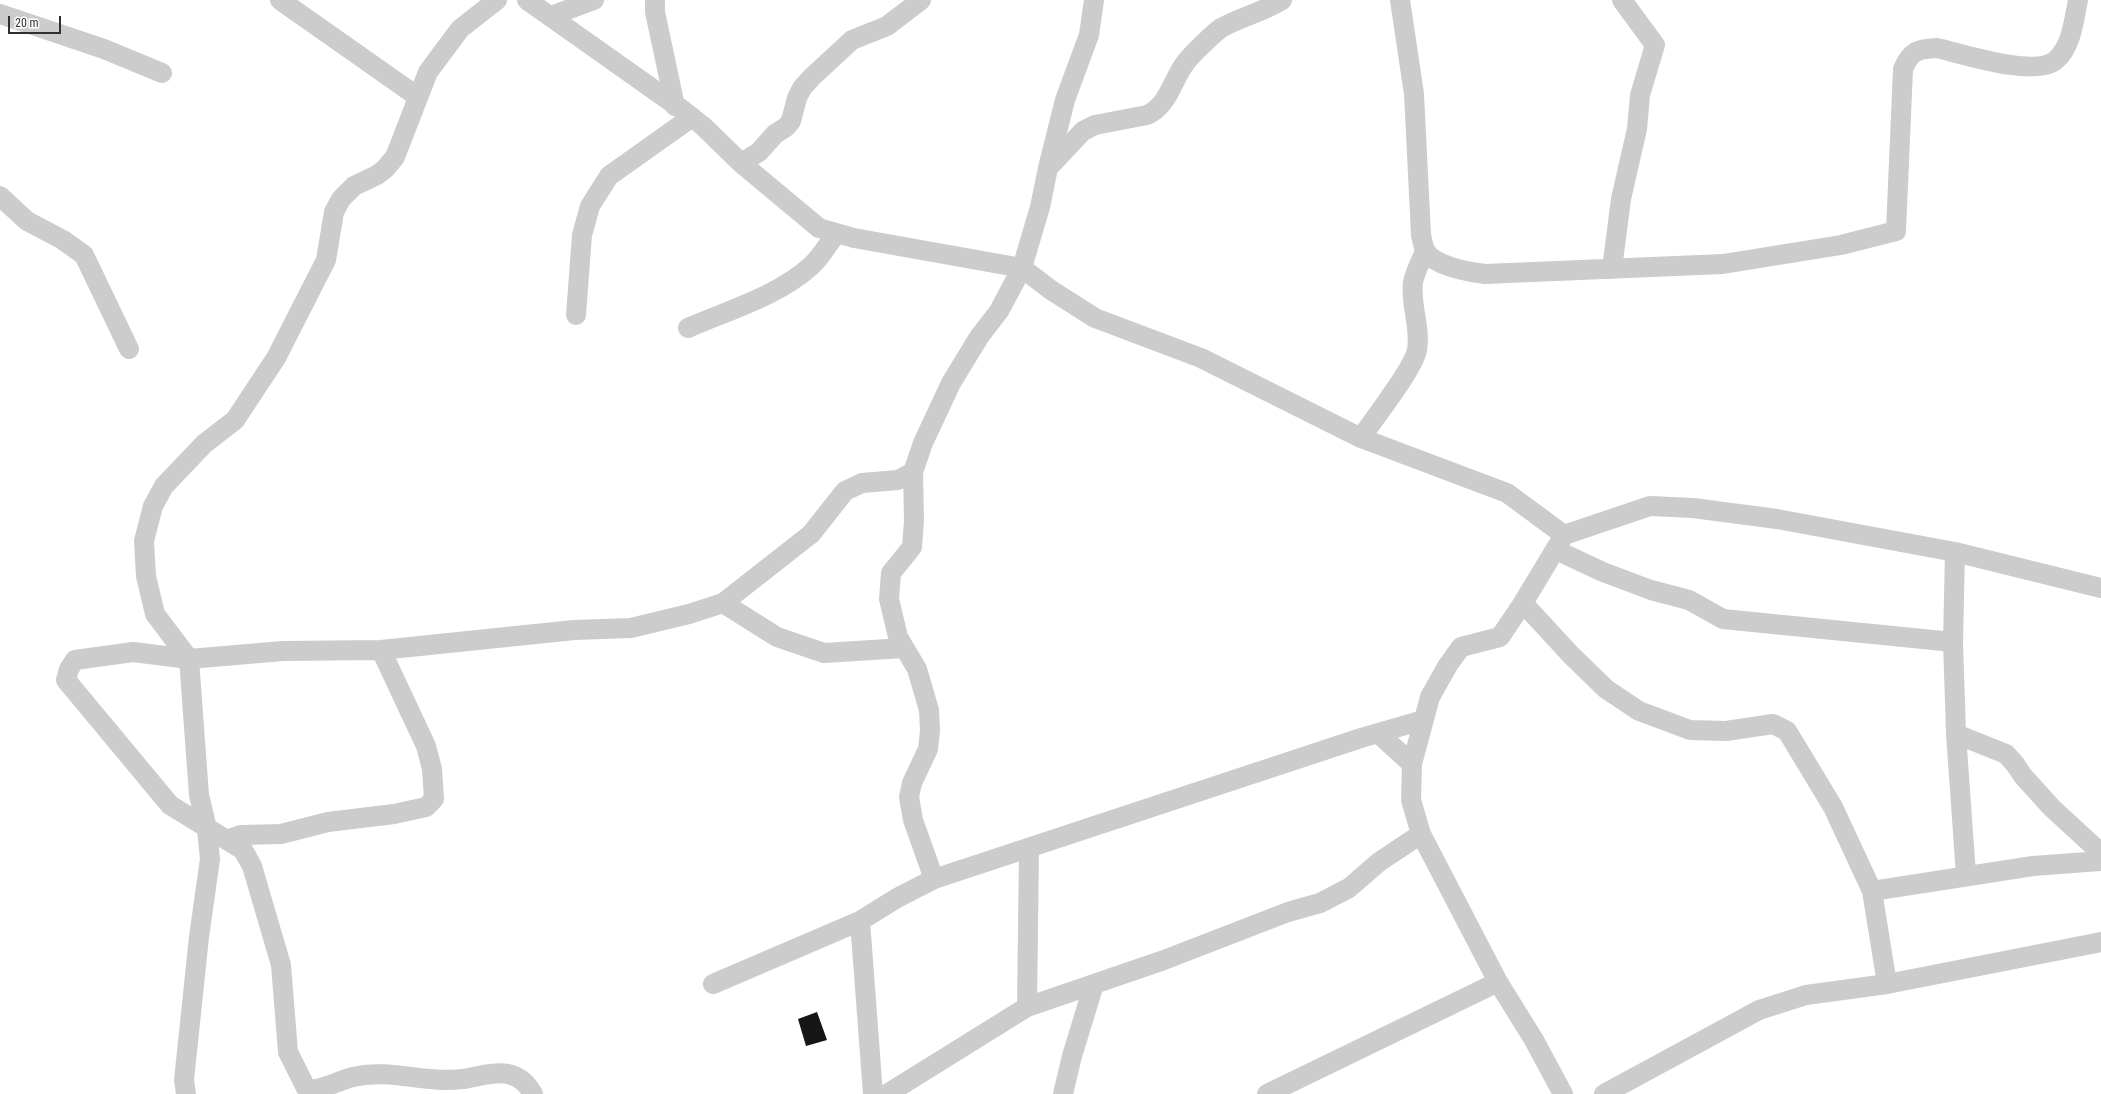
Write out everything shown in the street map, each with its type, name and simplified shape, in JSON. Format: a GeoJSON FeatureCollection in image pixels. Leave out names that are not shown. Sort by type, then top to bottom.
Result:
{"type":"FeatureCollection","features":[{"type":"Feature","properties":{"kind":"street"},"geometry":{"type":"LineString","coordinates":[[280,0],[418,97]]}},
{"type":"Feature","properties":{"kind":"street"},"geometry":{"type":"LineString","coordinates":[[186,1094],[184,1080],[199,937],[210,858],[207,829],[199,795],[189,659],[155,614],[146,576],[144,541],[153,506],[164,486],[204,444],[235,420],[276,358],[295,318],[326,260],[334,212],[341,199],[354,186],[377,175],[394,157],[428,72],[460,29],[497,0]]}},
{"type":"Feature","properties":{"kind":"street"},"geometry":{"type":"LineString","coordinates":[[528,0],[692,117],[740,163],[819,228],[836,234],[1022,268],[1051,290],[1095,318],[1201,358],[1361,438],[1507,494],[1560,542],[1610,575],[1651,590],[1689,600],[1723,619],[1953,642]]}},
{"type":"Feature","properties":{"kind":"street"},"geometry":{"type":"LineString","coordinates":[[551,16],[594,0]]}},
{"type":"Feature","properties":{"kind":"street"},"geometry":{"type":"LineString","coordinates":[[655,0],[656,18],[675,106]]}},
{"type":"Feature","properties":{"kind":"street"},"geometry":{"type":"LineString","coordinates":[[740,163],[759,152],[775,134],[786,127],[791,121],[797,98],[802,88],[842,49],[852,40],[887,26],[921,0]]}},
{"type":"Feature","properties":{"kind":"street"},"geometry":{"type":"LineString","coordinates":[[934,879],[924,845],[913,820],[909,797],[912,784],[928,750],[930,731],[929,710],[916,669],[898,636],[889,599],[891,573],[912,547],[914,522],[914,472],[923,443],[951,383],[979,337],[999,311],[1022,268],[1040,207],[1048,168],[1066,100],[1089,34],[1094,0]]}},
{"type":"Feature","properties":{"kind":"street"},"geometry":{"type":"LineString","coordinates":[[1048,168],[1083,131],[1095,125],[1147,115],[1154,112],[1167,97],[1176,76],[1186,61],[1220,29],[1282,0]]}},
{"type":"Feature","properties":{"kind":"street"},"geometry":{"type":"LineString","coordinates":[[1400,0],[1414,94],[1421,235],[1425,251],[1433,258],[1457,270],[1485,274],[1723,264],[1841,245],[1896,231],[1903,69],[1909,56],[1922,48],[1937,48],[2022,68],[2041,66],[2056,60],[2067,43],[2078,0]]}},
{"type":"Feature","properties":{"kind":"street"},"geometry":{"type":"LineString","coordinates":[[1612,268],[1621,199],[1637,129],[1640,95],[1655,45],[1622,0]]}},
{"type":"Feature","properties":{"kind":"street"},"geometry":{"type":"LineString","coordinates":[[0,14],[104,49],[162,73]]}},
{"type":"Feature","properties":{"kind":"street"},"geometry":{"type":"LineString","coordinates":[[576,315],[582,235],[590,206],[609,176],[692,117]]}},
{"type":"Feature","properties":{"kind":"street"},"geometry":{"type":"LineString","coordinates":[[0,196],[27,221],[63,240],[84,255],[129,349]]}},
{"type":"Feature","properties":{"kind":"street"},"geometry":{"type":"LineString","coordinates":[[688,328],[768,294],[790,282],[812,266],[836,234]]}},
{"type":"Feature","properties":{"kind":"street"},"geometry":{"type":"LineString","coordinates":[[1361,438],[1407,371],[1417,350],[1418,330],[1413,301],[1413,282],[1425,251]]}},
{"type":"Feature","properties":{"kind":"street"},"geometry":{"type":"LineString","coordinates":[[533,1094],[526,1082],[508,1074],[441,1080],[400,1074],[374,1074],[353,1077],[324,1089],[307,1090],[288,1052],[281,965],[252,866],[242,850],[170,805],[66,680],[75,660],[133,652],[189,659],[283,650],[381,650],[574,630],[631,628],[689,614],[723,603],[811,534],[845,491],[862,483],[898,480],[914,472]]}},
{"type":"Feature","properties":{"kind":"street"},"geometry":{"type":"LineString","coordinates":[[1563,1094],[1534,1040],[1498,982],[1421,834],[1411,800],[1412,764],[1430,697],[1458,651],[1466,645],[1500,637],[1523,603],[1560,542],[1650,506],[1693,508],[1777,519],[1955,552],[2101,588]]}},
{"type":"Feature","properties":{"kind":"street"},"geometry":{"type":"LineString","coordinates":[[1955,552],[1953,642],[1956,734],[1966,875]]}},
{"type":"Feature","properties":{"kind":"street"},"geometry":{"type":"LineString","coordinates":[[723,603],[777,638],[824,653],[904,648]]}},
{"type":"Feature","properties":{"kind":"street"},"geometry":{"type":"LineString","coordinates":[[1523,603],[1571,655],[1606,689],[1639,711],[1690,730],[1726,731],[1773,724],[1787,731],[1833,807],[1872,891],[1887,984]]}},
{"type":"Feature","properties":{"kind":"street"},"geometry":{"type":"LineString","coordinates":[[227,840],[241,835],[281,834],[328,822],[394,814],[426,807],[434,799],[432,769],[426,746],[381,650]]}},
{"type":"Feature","properties":{"kind":"street"},"geometry":{"type":"LineString","coordinates":[[713,984],[860,921],[897,898],[934,879],[1378,733],[1423,720]]}},
{"type":"Feature","properties":{"kind":"street"},"geometry":{"type":"LineString","coordinates":[[1378,733],[1412,764]]}},
{"type":"Feature","properties":{"kind":"street"},"geometry":{"type":"LineString","coordinates":[[1956,734],[2006,754],[2052,808],[2101,853]]}},
{"type":"Feature","properties":{"kind":"street"},"geometry":{"type":"LineString","coordinates":[[887,1094],[1027,1007],[1164,960],[1288,912],[1320,903],[1349,888],[1379,862],[1421,834]]}},
{"type":"Feature","properties":{"kind":"street"},"geometry":{"type":"LineString","coordinates":[[1027,1007],[1029,849]]}},
{"type":"Feature","properties":{"kind":"street"},"geometry":{"type":"LineString","coordinates":[[1872,891],[1966,875],[2034,866],[2101,861]]}},
{"type":"Feature","properties":{"kind":"street"},"geometry":{"type":"LineString","coordinates":[[860,921],[873,1094]]}},
{"type":"Feature","properties":{"kind":"street"},"geometry":{"type":"LineString","coordinates":[[1604,1094],[1759,1010],[1806,996],[1887,984],[2101,942]]}},
{"type":"Feature","properties":{"kind":"street"},"geometry":{"type":"LineString","coordinates":[[1267,1094],[1498,982]]}},
{"type":"Feature","properties":{"kind":"street"},"geometry":{"type":"LineString","coordinates":[[1064,1094],[1072,1056],[1094,984]]}},
{"type":"Feature","properties":{"kind":"building"},"geometry":{"type":"Polygon","coordinates":[[[817,1012],[827,1040],[806,1046],[798,1019],[817,1012]]]}}]}
